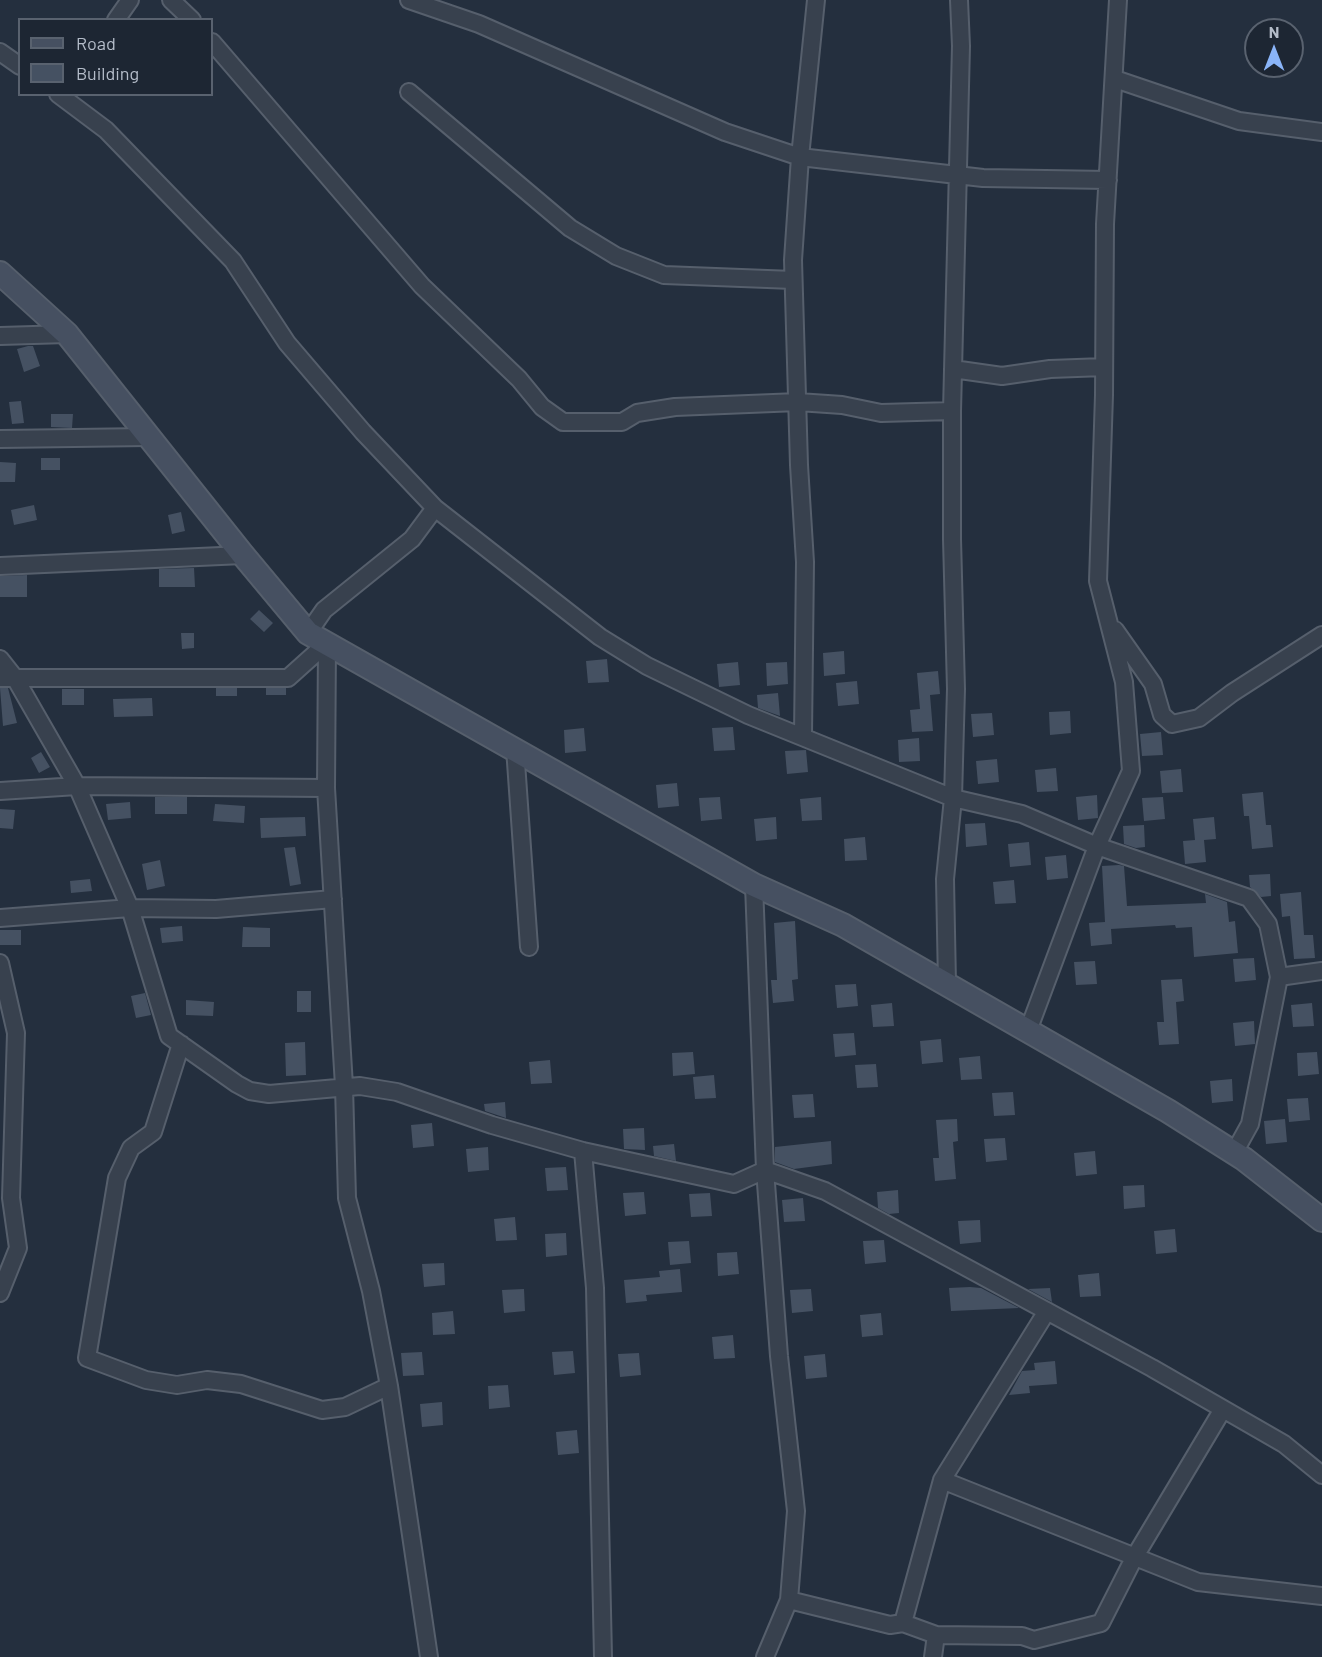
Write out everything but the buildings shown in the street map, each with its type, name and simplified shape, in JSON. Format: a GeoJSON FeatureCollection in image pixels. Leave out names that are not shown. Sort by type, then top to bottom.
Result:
{"type":"FeatureCollection","features":[{"type":"Feature","properties":{"kind":"street"},"geometry":{"type":"LineString","coordinates":[[117,18],[130,0]]}},
{"type":"Feature","properties":{"kind":"street"},"geometry":{"type":"LineString","coordinates":[[171,0],[190,18]]}},
{"type":"Feature","properties":{"kind":"street"},"geometry":{"type":"LineString","coordinates":[[409,0],[479,24],[725,132],[800,157],[983,178],[1108,180]]}},
{"type":"Feature","properties":{"kind":"street"},"geometry":{"type":"LineString","coordinates":[[803,735],[805,562],[793,280],[800,157],[816,0]]}},
{"type":"Feature","properties":{"kind":"street"},"geometry":{"type":"LineString","coordinates":[[946,984],[945,879],[953,798],[956,689],[952,538],[952,411],[958,174],[959,0]]}},
{"type":"Feature","properties":{"kind":"street"},"geometry":{"type":"LineString","coordinates":[[1028,1031],[1097,846],[1131,771],[1124,682],[1098,581],[1104,367],[1105,224],[1118,0]]}},
{"type":"Feature","properties":{"kind":"street"},"geometry":{"type":"LineString","coordinates":[[213,43],[422,286],[519,379],[542,407],[563,422],[622,422],[637,413],[675,407],[798,402],[842,405],[881,413],[952,411]]}},
{"type":"Feature","properties":{"kind":"street"},"geometry":{"type":"LineString","coordinates":[[0,52],[18,65]]}},
{"type":"Feature","properties":{"kind":"street"},"geometry":{"type":"LineString","coordinates":[[1115,79],[1239,121],[1322,132]]}},
{"type":"Feature","properties":{"kind":"street"},"geometry":{"type":"LineString","coordinates":[[410,92],[570,228],[616,256],[664,275],[793,280]]}},
{"type":"Feature","properties":{"kind":"street"},"geometry":{"type":"LineString","coordinates":[[60,96],[106,130],[233,261],[287,342],[363,432],[435,508],[600,637],[646,666],[748,715],[803,735],[953,798],[1022,814],[1097,846],[1249,898],[1269,924],[1279,976],[1250,1124],[1234,1153]]}},
{"type":"Feature","properties":{"kind":"street"},"geometry":{"type":"LineString","coordinates":[[0,273],[67,334],[243,555],[318,638],[754,885],[843,925],[1168,1112],[1234,1153],[1322,1220]]}},
{"type":"Feature","properties":{"kind":"street"},"geometry":{"type":"LineString","coordinates":[[0,336],[67,334]]}},
{"type":"Feature","properties":{"kind":"street"},"geometry":{"type":"LineString","coordinates":[[953,369],[1002,376],[1050,369],[1104,367]]}},
{"type":"Feature","properties":{"kind":"street"},"geometry":{"type":"LineString","coordinates":[[0,439],[148,437]]}},
{"type":"Feature","properties":{"kind":"street"},"geometry":{"type":"LineString","coordinates":[[429,1657],[389,1386],[371,1291],[347,1198],[344,1086],[318,638],[324,610],[371,574],[412,538],[435,508]]}},
{"type":"Feature","properties":{"kind":"street"},"geometry":{"type":"LineString","coordinates":[[0,566],[243,555]]}},
{"type":"Feature","properties":{"kind":"street"},"geometry":{"type":"LineString","coordinates":[[1108,619],[1152,684],[1162,715],[1172,724],[1200,718],[1232,693],[1322,635]]}},
{"type":"Feature","properties":{"kind":"street"},"geometry":{"type":"LineString","coordinates":[[8,678],[288,678],[318,638]]}},
{"type":"Feature","properties":{"kind":"street"},"geometry":{"type":"LineString","coordinates":[[0,659],[8,678],[76,786],[130,908],[169,1036],[250,1091],[269,1094],[360,1086],[397,1092],[492,1125],[583,1151],[734,1184],[765,1170],[825,1191],[1223,1409],[1284,1444],[1322,1474]]}},
{"type":"Feature","properties":{"kind":"street"},"geometry":{"type":"LineString","coordinates":[[515,748],[529,947]]}},
{"type":"Feature","properties":{"kind":"street"},"geometry":{"type":"LineString","coordinates":[[0,791],[76,786],[326,788]]}},
{"type":"Feature","properties":{"kind":"street"},"geometry":{"type":"LineString","coordinates":[[754,885],[765,1170],[779,1356],[796,1511],[789,1600],[765,1657]]}},
{"type":"Feature","properties":{"kind":"street"},"geometry":{"type":"LineString","coordinates":[[0,918],[130,908],[216,909],[333,899]]}},
{"type":"Feature","properties":{"kind":"street"},"geometry":{"type":"LineString","coordinates":[[0,963],[16,1033],[6,1146],[18,1248],[0,1293]]}},
{"type":"Feature","properties":{"kind":"street"},"geometry":{"type":"LineString","coordinates":[[1279,976],[1322,971]]}},
{"type":"Feature","properties":{"kind":"street"},"geometry":{"type":"LineString","coordinates":[[181,1044],[153,1132],[131,1148],[117,1178],[109,1213],[105,1259],[87,1358],[147,1380],[177,1385],[207,1380],[241,1384],[322,1410],[345,1407],[389,1386]]}},
{"type":"Feature","properties":{"kind":"street"},"geometry":{"type":"LineString","coordinates":[[583,1151],[595,1288],[603,1657]]}},
{"type":"Feature","properties":{"kind":"street"},"geometry":{"type":"LineString","coordinates":[[903,1623],[942,1480],[1047,1311]]}},
{"type":"Feature","properties":{"kind":"street"},"geometry":{"type":"LineString","coordinates":[[789,1600],[890,1625],[903,1623],[936,1635],[1022,1636],[1036,1649],[1101,1623],[1134,1558],[1223,1409]]}},
{"type":"Feature","properties":{"kind":"street"},"geometry":{"type":"LineString","coordinates":[[942,1480],[1198,1582],[1322,1596]]}},
{"type":"Feature","properties":{"kind":"street"},"geometry":{"type":"LineString","coordinates":[[933,1657],[936,1635]]}}]}
